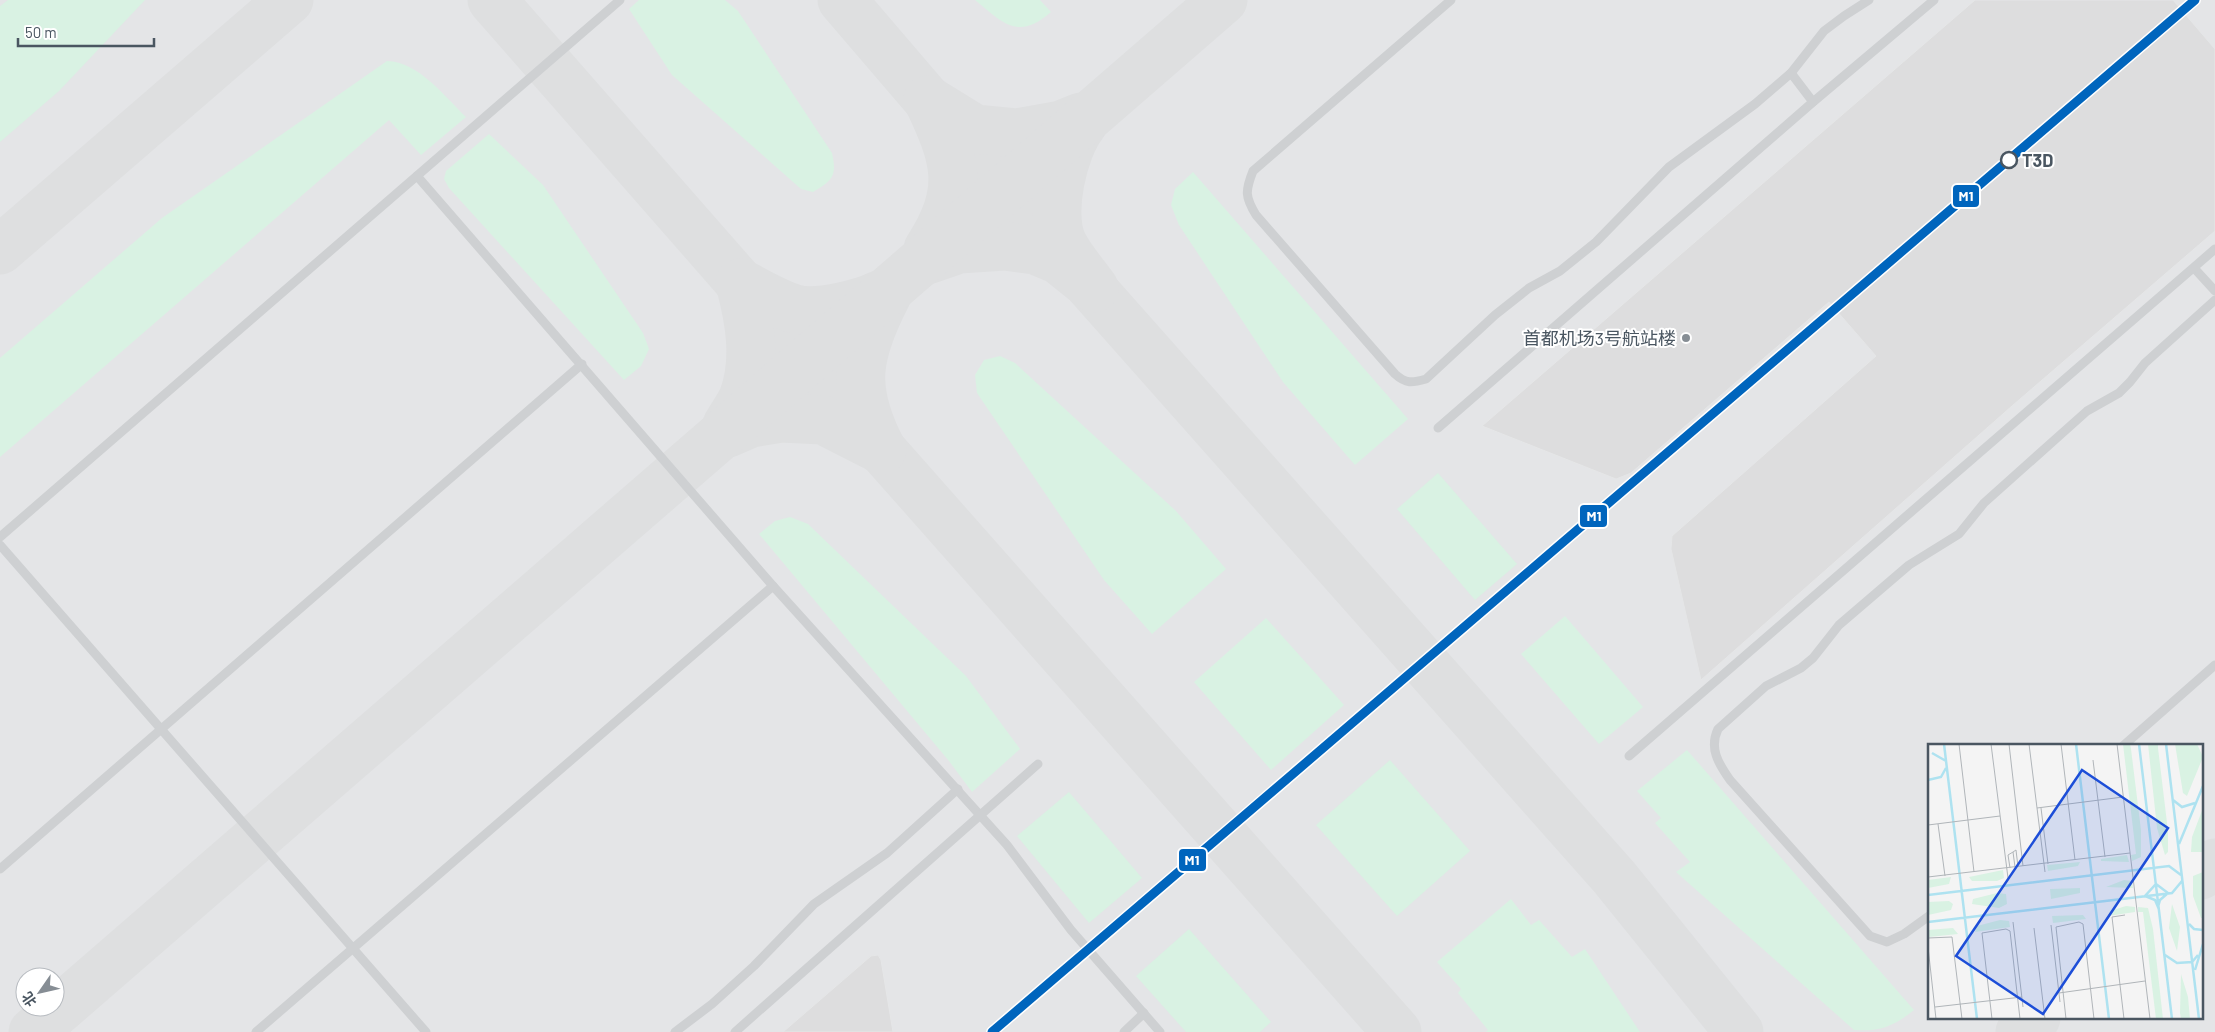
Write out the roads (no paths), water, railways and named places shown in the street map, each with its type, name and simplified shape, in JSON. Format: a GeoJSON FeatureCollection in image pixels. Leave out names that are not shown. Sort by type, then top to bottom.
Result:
{"type":"FeatureCollection","features":[{"type":"Feature","properties":{"kind":"lane"},"geometry":{"type":"LineString","coordinates":[[0,536],[620,0]]}},
{"type":"Feature","properties":{"kind":"lane"},"geometry":{"type":"LineString","coordinates":[[1451,0],[1253,171],[1248,185],[1247,200],[1256,215],[1395,374],[1403,381],[1412,384],[1426,378],[1495,315],[1529,288],[1560,271],[1596,242],[1669,168],[1756,104],[1791,73],[1824,32],[1869,0]]}},
{"type":"Feature","properties":{"kind":"lane"},"geometry":{"type":"LineString","coordinates":[[1438,428],[1813,102],[1934,0]]}},
{"type":"Feature","properties":{"kind":"lane"},"geometry":{"type":"LineString","coordinates":[[1791,73],[1813,102]]}},
{"type":"Feature","properties":{"kind":"lane"},"geometry":{"type":"LineString","coordinates":[[417,176],[774,586],[1007,845],[1071,930],[1160,1032]]}},
{"type":"Feature","properties":{"kind":"lane"},"geometry":{"type":"LineString","coordinates":[[1629,756],[2215,249]]}},
{"type":"Feature","properties":{"kind":"lane"},"geometry":{"type":"LineString","coordinates":[[2194,268],[2215,291]]}},
{"type":"Feature","properties":{"kind":"lane"},"geometry":{"type":"LineString","coordinates":[[1928,917],[1904,934],[1887,942],[1870,936],[1720,767],[1713,749],[1713,738],[1718,729],[1766,686],[1801,668],[1812,658],[1839,625],[1909,565],[1959,534],[1984,503],[2087,411],[2119,393],[2144,363],[2215,300]]}},
{"type":"Feature","properties":{"kind":"lane"},"geometry":{"type":"LineString","coordinates":[[0,868],[582,364]]}},
{"type":"Feature","properties":{"kind":"lane"},"geometry":{"type":"LineString","coordinates":[[0,544],[426,1032]]}},
{"type":"Feature","properties":{"kind":"lane"},"geometry":{"type":"LineString","coordinates":[[256,1032],[774,586]]}},
{"type":"Feature","properties":{"kind":"lane"},"geometry":{"type":"LineString","coordinates":[[2125,744],[2215,665]]}},
{"type":"Feature","properties":{"kind":"lane"},"geometry":{"type":"LineString","coordinates":[[735,1032],[1038,764]]}},
{"type":"Feature","properties":{"kind":"lane"},"geometry":{"type":"LineString","coordinates":[[676,1032],[712,1004],[754,966],[814,904],[888,853],[958,789]]}},
{"type":"Feature","properties":{"kind":"lane"},"geometry":{"type":"LineString","coordinates":[[1124,1032],[1144,1014]]}},
{"type":"Feature","properties":{"kind":"place","name":"T3D"},"geometry":{"type":"Point","coordinates":[2009,160]}},
{"type":"Feature","properties":{"kind":"place","name":"首都机场3号航站楼"},"geometry":{"type":"Point","coordinates":[1686,338]}}]}
